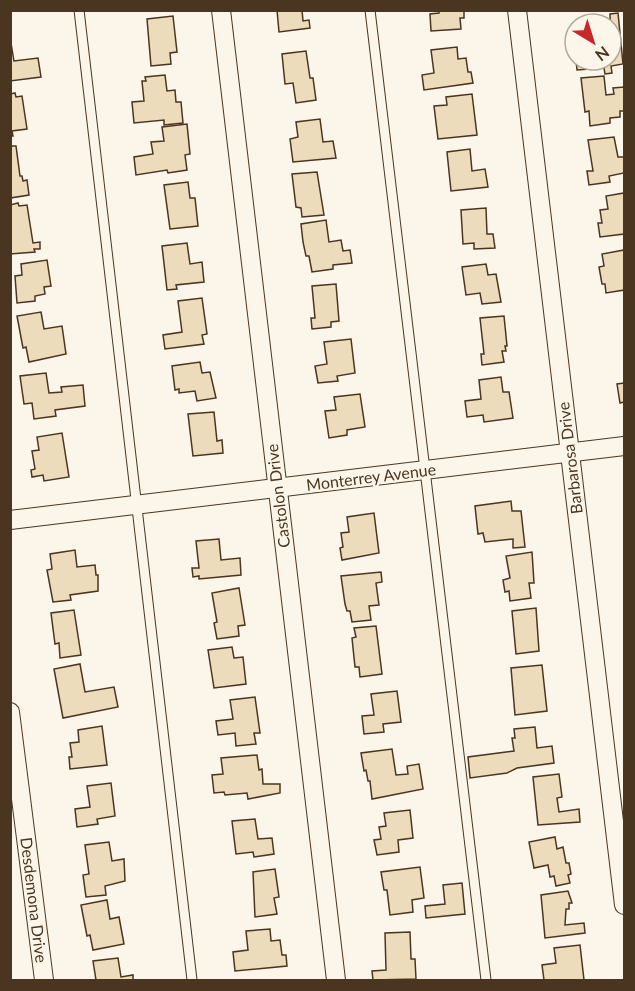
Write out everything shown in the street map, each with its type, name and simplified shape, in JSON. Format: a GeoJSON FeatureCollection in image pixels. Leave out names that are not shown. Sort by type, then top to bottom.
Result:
{"type":"FeatureCollection","features":[{"type":"Feature","properties":{"kind":"street","name":"Castolon Drive"},"geometry":{"type":"LineString","coordinates":[[221,10],[336,981]]}},
{"type":"Feature","properties":{"kind":"street","name":"Barbarosa Drive"},"geometry":{"type":"LineString","coordinates":[[517,10],[624,905]]}},
{"type":"Feature","properties":{"kind":"street","name":"Monterrey Avenue"},"geometry":{"type":"LineString","coordinates":[[10,520],[624,446]]}},
{"type":"Feature","properties":{"kind":"street","name":"Desdemona Drive"},"geometry":{"type":"LineString","coordinates":[[10,712],[44,981]]}},
{"type":"Feature","properties":{"kind":"lane"},"geometry":{"type":"LineString","coordinates":[[79,10],[192,981]]}},
{"type":"Feature","properties":{"kind":"lane"},"geometry":{"type":"LineString","coordinates":[[370,10],[486,981]]}},
{"type":"Feature","properties":{"kind":"building"},"geometry":{"type":"Polygon","coordinates":[[[277,10],[302,10],[303,21],[309,20],[310,28],[279,32],[277,10]]]}},
{"type":"Feature","properties":{"kind":"building"},"geometry":{"type":"Polygon","coordinates":[[[439,10],[464,10],[464,18],[460,18],[461,29],[431,31],[430,14],[439,13],[439,10]]]}},
{"type":"Feature","properties":{"kind":"building"},"geometry":{"type":"Polygon","coordinates":[[[173,16],[177,52],[170,53],[171,64],[151,66],[147,19],[173,16]]]}},
{"type":"Feature","properties":{"kind":"building"},"geometry":{"type":"Polygon","coordinates":[[[10,37],[14,61],[38,58],[41,77],[10,81],[10,37]]]}},
{"type":"Feature","properties":{"kind":"building"},"geometry":{"type":"Polygon","coordinates":[[[457,47],[458,59],[466,58],[468,72],[471,72],[473,83],[424,90],[422,75],[434,73],[431,50],[457,47]]]}},
{"type":"Feature","properties":{"kind":"building"},"geometry":{"type":"Polygon","coordinates":[[[306,51],[316,100],[296,103],[293,83],[285,84],[282,54],[306,51]]]}},
{"type":"Feature","properties":{"kind":"building"},"geometry":{"type":"Polygon","coordinates":[[[165,75],[167,91],[175,90],[176,102],[181,102],[183,123],[164,125],[164,120],[134,123],[132,102],[144,101],[142,81],[146,81],[145,77],[165,75]]]}},
{"type":"Feature","properties":{"kind":"building"},"geometry":{"type":"Polygon","coordinates":[[[604,76],[606,95],[614,94],[613,88],[624,87],[624,111],[620,111],[620,117],[610,118],[610,123],[590,126],[589,111],[585,112],[581,78],[604,76]]]}},
{"type":"Feature","properties":{"kind":"building"},"geometry":{"type":"Polygon","coordinates":[[[15,93],[16,97],[22,96],[27,129],[12,131],[13,136],[10,136],[10,94],[15,93]]]}},
{"type":"Feature","properties":{"kind":"building"},"geometry":{"type":"Polygon","coordinates":[[[472,94],[477,135],[438,139],[434,106],[447,105],[446,97],[472,94]]]}},
{"type":"Feature","properties":{"kind":"building"},"geometry":{"type":"Polygon","coordinates":[[[320,119],[323,142],[333,141],[336,158],[293,162],[290,139],[298,137],[296,122],[320,119]]]}},
{"type":"Feature","properties":{"kind":"building"},"geometry":{"type":"Polygon","coordinates":[[[187,124],[190,154],[185,155],[187,170],[168,173],[167,170],[136,175],[134,157],[153,154],[151,142],[164,141],[162,127],[187,124]]]}},
{"type":"Feature","properties":{"kind":"building"},"geometry":{"type":"Polygon","coordinates":[[[614,137],[618,157],[624,157],[624,173],[609,176],[610,182],[589,185],[587,171],[593,171],[588,140],[614,137]]]}},
{"type":"Feature","properties":{"kind":"building"},"geometry":{"type":"Polygon","coordinates":[[[10,146],[16,146],[20,176],[23,181],[27,180],[29,195],[10,198],[10,146]]]}},
{"type":"Feature","properties":{"kind":"building"},"geometry":{"type":"Polygon","coordinates":[[[470,149],[472,171],[485,169],[488,187],[451,191],[447,152],[470,149]]]}},
{"type":"Feature","properties":{"kind":"building"},"geometry":{"type":"Polygon","coordinates":[[[317,172],[324,215],[302,217],[301,208],[296,207],[292,174],[317,172]]]}},
{"type":"Feature","properties":{"kind":"building"},"geometry":{"type":"Polygon","coordinates":[[[188,182],[190,198],[195,198],[198,226],[170,229],[164,185],[188,182]]]}},
{"type":"Feature","properties":{"kind":"building"},"geometry":{"type":"Polygon","coordinates":[[[624,193],[624,234],[600,237],[598,223],[602,223],[600,210],[608,209],[606,196],[624,193]]]}},
{"type":"Feature","properties":{"kind":"building"},"geometry":{"type":"Polygon","coordinates":[[[18,203],[19,206],[27,205],[33,243],[40,242],[40,249],[34,249],[35,252],[10,254],[10,205],[18,203]]]}},
{"type":"Feature","properties":{"kind":"building"},"geometry":{"type":"Polygon","coordinates":[[[486,208],[487,234],[493,234],[495,248],[474,249],[474,243],[463,244],[461,210],[486,208]]]}},
{"type":"Feature","properties":{"kind":"building"},"geometry":{"type":"Polygon","coordinates":[[[326,220],[329,242],[341,240],[343,251],[350,250],[352,263],[333,265],[333,269],[312,272],[309,256],[306,256],[301,224],[326,220]]]}},
{"type":"Feature","properties":{"kind":"building"},"geometry":{"type":"Polygon","coordinates":[[[187,243],[190,264],[202,262],[204,282],[176,285],[177,289],[167,290],[162,246],[187,243]]]}},
{"type":"Feature","properties":{"kind":"building"},"geometry":{"type":"Polygon","coordinates":[[[624,250],[624,290],[606,293],[599,267],[604,266],[602,254],[624,250]]]}},
{"type":"Feature","properties":{"kind":"building"},"geometry":{"type":"Polygon","coordinates":[[[47,260],[51,286],[44,287],[45,294],[35,296],[35,301],[17,303],[15,276],[22,275],[21,264],[47,260]]]}},
{"type":"Feature","properties":{"kind":"building"},"geometry":{"type":"Polygon","coordinates":[[[486,264],[488,275],[496,274],[501,302],[482,304],[480,293],[466,295],[462,267],[486,264]]]}},
{"type":"Feature","properties":{"kind":"building"},"geometry":{"type":"Polygon","coordinates":[[[336,284],[339,321],[331,322],[331,327],[312,329],[311,318],[315,318],[312,286],[336,284]]]}},
{"type":"Feature","properties":{"kind":"building"},"geometry":{"type":"Polygon","coordinates":[[[202,298],[207,334],[202,335],[204,344],[165,349],[163,335],[182,332],[178,301],[202,298]]]}},
{"type":"Feature","properties":{"kind":"building"},"geometry":{"type":"Polygon","coordinates":[[[41,312],[44,329],[62,326],[66,354],[29,362],[26,347],[23,348],[17,316],[41,312]]]}},
{"type":"Feature","properties":{"kind":"building"},"geometry":{"type":"Polygon","coordinates":[[[504,316],[507,346],[505,346],[506,351],[502,351],[504,362],[482,365],[481,354],[484,354],[480,318],[504,316]]]}},
{"type":"Feature","properties":{"kind":"building"},"geometry":{"type":"Polygon","coordinates":[[[351,339],[355,373],[337,376],[338,381],[318,383],[315,366],[327,364],[324,342],[351,339]]]}},
{"type":"Feature","properties":{"kind":"building"},"geometry":{"type":"Polygon","coordinates":[[[200,362],[202,373],[210,372],[216,398],[197,401],[195,391],[179,393],[179,389],[175,390],[172,366],[200,362]]]}},
{"type":"Feature","properties":{"kind":"building"},"geometry":{"type":"Polygon","coordinates":[[[46,373],[49,393],[62,392],[61,387],[83,385],[85,406],[55,410],[56,416],[34,419],[32,403],[24,404],[20,376],[46,373]]]}},
{"type":"Feature","properties":{"kind":"building"},"geometry":{"type":"Polygon","coordinates":[[[501,377],[503,392],[509,392],[513,418],[484,422],[483,415],[467,417],[465,401],[481,399],[479,380],[501,377]]]}},
{"type":"Feature","properties":{"kind":"building"},"geometry":{"type":"Polygon","coordinates":[[[624,383],[624,402],[620,403],[617,384],[624,383]]]}},
{"type":"Feature","properties":{"kind":"building"},"geometry":{"type":"Polygon","coordinates":[[[360,394],[365,427],[347,430],[347,435],[329,438],[325,411],[336,410],[334,397],[360,394]]]}},
{"type":"Feature","properties":{"kind":"building"},"geometry":{"type":"Polygon","coordinates":[[[214,412],[217,441],[222,440],[223,453],[193,456],[188,414],[214,412]]]}},
{"type":"Feature","properties":{"kind":"building"},"geometry":{"type":"Polygon","coordinates":[[[62,433],[69,477],[44,481],[43,475],[32,477],[31,470],[35,469],[32,451],[39,450],[37,437],[62,433]]]}},
{"type":"Feature","properties":{"kind":"building"},"geometry":{"type":"Polygon","coordinates":[[[511,501],[512,511],[521,511],[525,547],[513,548],[513,539],[485,542],[483,533],[478,534],[475,506],[511,501]]]}},
{"type":"Feature","properties":{"kind":"building"},"geometry":{"type":"Polygon","coordinates":[[[374,513],[379,553],[342,560],[341,533],[349,532],[347,517],[374,513]]]}},
{"type":"Feature","properties":{"kind":"building"},"geometry":{"type":"Polygon","coordinates":[[[219,539],[221,560],[240,558],[241,575],[199,579],[199,576],[193,577],[192,568],[199,568],[196,541],[219,539]]]}},
{"type":"Feature","properties":{"kind":"building"},"geometry":{"type":"Polygon","coordinates":[[[75,550],[77,567],[95,565],[96,575],[98,575],[98,591],[70,595],[71,600],[53,602],[47,570],[52,569],[50,554],[75,550]]]}},
{"type":"Feature","properties":{"kind":"building"},"geometry":{"type":"Polygon","coordinates":[[[532,552],[534,583],[529,583],[531,598],[510,601],[509,591],[505,592],[503,580],[510,578],[506,556],[532,552]]]}},
{"type":"Feature","properties":{"kind":"building"},"geometry":{"type":"Polygon","coordinates":[[[381,572],[382,582],[376,583],[379,605],[369,606],[371,620],[352,622],[350,611],[347,611],[345,604],[341,576],[381,572]]]}},
{"type":"Feature","properties":{"kind":"building"},"geometry":{"type":"Polygon","coordinates":[[[239,588],[245,625],[238,626],[239,636],[217,639],[214,623],[217,622],[212,593],[239,588]]]}},
{"type":"Feature","properties":{"kind":"building"},"geometry":{"type":"Polygon","coordinates":[[[536,608],[539,651],[516,654],[512,611],[536,608]]]}},
{"type":"Feature","properties":{"kind":"building"},"geometry":{"type":"Polygon","coordinates":[[[74,610],[81,655],[60,658],[59,643],[55,644],[51,613],[74,610]]]}},
{"type":"Feature","properties":{"kind":"building"},"geometry":{"type":"Polygon","coordinates":[[[376,626],[382,674],[360,677],[359,667],[355,667],[352,638],[356,637],[354,628],[376,626]]]}},
{"type":"Feature","properties":{"kind":"building"},"geometry":{"type":"Polygon","coordinates":[[[232,647],[234,658],[243,657],[246,684],[214,688],[208,650],[232,647]]]}},
{"type":"Feature","properties":{"kind":"building"},"geometry":{"type":"Polygon","coordinates":[[[80,664],[85,692],[114,687],[118,707],[63,718],[54,669],[80,664]]]}},
{"type":"Feature","properties":{"kind":"building"},"geometry":{"type":"Polygon","coordinates":[[[542,665],[547,711],[515,715],[511,668],[542,665]]]}},
{"type":"Feature","properties":{"kind":"building"},"geometry":{"type":"Polygon","coordinates":[[[397,691],[401,722],[383,724],[384,732],[364,734],[362,716],[374,715],[371,694],[397,691]]]}},
{"type":"Feature","properties":{"kind":"building"},"geometry":{"type":"Polygon","coordinates":[[[255,697],[260,733],[254,733],[256,744],[236,746],[235,733],[218,735],[216,721],[233,719],[230,700],[255,697]]]}},
{"type":"Feature","properties":{"kind":"building"},"geometry":{"type":"Polygon","coordinates":[[[102,726],[107,765],[70,769],[69,757],[72,757],[70,743],[79,742],[78,730],[102,726]]]}},
{"type":"Feature","properties":{"kind":"building"},"geometry":{"type":"Polygon","coordinates":[[[535,727],[537,748],[552,746],[554,763],[470,778],[468,757],[514,751],[512,738],[515,738],[514,729],[535,727]]]}},
{"type":"Feature","properties":{"kind":"building"},"geometry":{"type":"Polygon","coordinates":[[[392,749],[396,775],[408,774],[407,766],[419,764],[423,789],[372,799],[370,781],[368,781],[366,770],[364,771],[361,753],[392,749]]]}},
{"type":"Feature","properties":{"kind":"building"},"geometry":{"type":"Polygon","coordinates":[[[257,755],[259,770],[262,769],[263,784],[280,784],[280,793],[248,799],[247,793],[225,795],[224,792],[214,793],[212,775],[223,774],[221,758],[257,755]]]}},
{"type":"Feature","properties":{"kind":"building"},"geometry":{"type":"Polygon","coordinates":[[[559,774],[562,797],[557,798],[559,812],[579,809],[580,822],[538,825],[533,777],[559,774]]]}},
{"type":"Feature","properties":{"kind":"building"},"geometry":{"type":"Polygon","coordinates":[[[111,783],[115,816],[97,819],[98,824],[77,827],[75,809],[90,807],[87,786],[111,783]]]}},
{"type":"Feature","properties":{"kind":"building"},"geometry":{"type":"Polygon","coordinates":[[[410,810],[413,838],[398,840],[399,852],[377,855],[374,840],[381,839],[379,827],[386,826],[384,813],[410,810]]]}},
{"type":"Feature","properties":{"kind":"building"},"geometry":{"type":"Polygon","coordinates":[[[255,819],[258,839],[272,838],[274,854],[254,857],[253,852],[236,854],[232,821],[255,819]]]}},
{"type":"Feature","properties":{"kind":"building"},"geometry":{"type":"Polygon","coordinates":[[[555,837],[557,849],[563,847],[571,874],[568,875],[570,883],[556,886],[554,876],[550,877],[548,865],[534,868],[529,842],[555,837]]]}},
{"type":"Feature","properties":{"kind":"building"},"geometry":{"type":"Polygon","coordinates":[[[109,842],[112,861],[124,859],[125,881],[105,886],[106,895],[86,897],[83,875],[89,874],[85,845],[109,842]]]}},
{"type":"Feature","properties":{"kind":"building"},"geometry":{"type":"Polygon","coordinates":[[[420,867],[424,898],[412,900],[413,912],[390,915],[387,890],[384,890],[381,872],[420,867]]]}},
{"type":"Feature","properties":{"kind":"building"},"geometry":{"type":"Polygon","coordinates":[[[275,869],[279,897],[274,898],[277,914],[255,917],[253,872],[275,869]]]}},
{"type":"Feature","properties":{"kind":"building"},"geometry":{"type":"Polygon","coordinates":[[[462,883],[465,914],[426,918],[425,906],[445,904],[443,885],[462,883]]]}},
{"type":"Feature","properties":{"kind":"building"},"geometry":{"type":"Polygon","coordinates":[[[568,891],[572,903],[569,903],[569,909],[566,909],[565,925],[584,923],[585,933],[545,938],[541,895],[568,891]]]}},
{"type":"Feature","properties":{"kind":"building"},"geometry":{"type":"Polygon","coordinates":[[[107,900],[110,919],[119,917],[124,944],[93,950],[90,935],[87,936],[81,905],[107,900]]]}},
{"type":"Feature","properties":{"kind":"building"},"geometry":{"type":"Polygon","coordinates":[[[270,929],[271,941],[280,940],[282,955],[286,955],[287,966],[235,971],[233,952],[248,950],[246,931],[270,929]]]}},
{"type":"Feature","properties":{"kind":"building"},"geometry":{"type":"Polygon","coordinates":[[[410,932],[411,959],[415,959],[416,979],[373,980],[372,971],[386,970],[385,933],[410,932]]]}},
{"type":"Feature","properties":{"kind":"building"},"geometry":{"type":"Polygon","coordinates":[[[580,945],[584,980],[544,980],[542,965],[556,963],[554,948],[580,945]]]}},
{"type":"Feature","properties":{"kind":"building"},"geometry":{"type":"Polygon","coordinates":[[[118,958],[121,977],[133,975],[133,980],[96,980],[93,961],[118,958]]]}}]}
